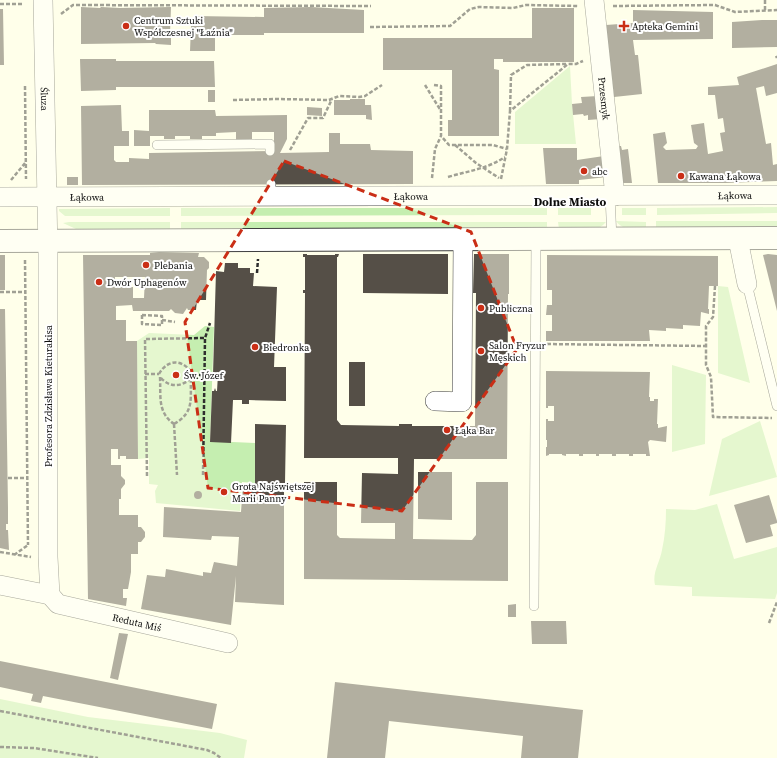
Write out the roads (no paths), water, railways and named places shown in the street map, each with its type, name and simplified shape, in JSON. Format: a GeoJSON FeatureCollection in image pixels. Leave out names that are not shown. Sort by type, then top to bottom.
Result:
{"type":"FeatureCollection","features":[{"type":"Feature","properties":{"kind":"street","name":"Śluza"},"geometry":{"type":"LineString","coordinates":[[42,0],[46,197]]}},
{"type":"Feature","properties":{"kind":"street","name":"Przesmyk"},"geometry":{"type":"LineString","coordinates":[[594,3],[613,196]]}},
{"type":"Feature","properties":{"kind":"street","name":"Łąkowa"},"geometry":{"type":"LineString","coordinates":[[5,189],[46,197],[271,190],[613,196],[777,195]]}},
{"type":"Feature","properties":{"kind":"street","name":"Profesora Zdzisława Kieturakisa"},"geometry":{"type":"LineString","coordinates":[[46,197],[48,240],[48,557],[50,595]]}},
{"type":"Feature","properties":{"kind":"street"},"geometry":{"type":"LineString","coordinates":[[0,241],[777,238]]}},
{"type":"Feature","properties":{"kind":"street"},"geometry":{"type":"LineString","coordinates":[[435,401],[462,402],[463,239]]}},
{"type":"Feature","properties":{"kind":"street"},"geometry":{"type":"LineString","coordinates":[[738,239],[747,284]]}},
{"type":"Feature","properties":{"kind":"street"},"geometry":{"type":"LineString","coordinates":[[0,585],[50,595]]}},
{"type":"Feature","properties":{"kind":"street","name":"Reduta Miś"},"geometry":{"type":"LineString","coordinates":[[50,595],[58,604],[228,643]]}},
{"type":"Feature","properties":{"kind":"lane"},"geometry":{"type":"LineString","coordinates":[[157,145],[270,144],[270,151]]}},
{"type":"Feature","properties":{"kind":"lane"},"geometry":{"type":"LineString","coordinates":[[612,239],[613,196]]}},
{"type":"Feature","properties":{"kind":"lane"},"geometry":{"type":"LineString","coordinates":[[534,606],[536,239]]}},
{"type":"Feature","properties":{"kind":"lane"},"geometry":{"type":"LineString","coordinates":[[747,284],[776,402]]}},
{"type":"Feature","properties":{"kind":"place","name":"Centrum Sztuki Współczesnej \"Łaźnia\""},"geometry":{"type":"Point","coordinates":[126,26]}},
{"type":"Feature","properties":{"kind":"place","name":"Apteka Gemini"},"geometry":{"type":"Point","coordinates":[624,26]}},
{"type":"Feature","properties":{"kind":"place","name":"abc"},"geometry":{"type":"Point","coordinates":[584,171]}},
{"type":"Feature","properties":{"kind":"place","name":"Kawana Łąkowa"},"geometry":{"type":"Point","coordinates":[681,176]}},
{"type":"Feature","properties":{"kind":"place","name":"Plebania"},"geometry":{"type":"Point","coordinates":[146,265]}},
{"type":"Feature","properties":{"kind":"place","name":"Dwór Uphagenów"},"geometry":{"type":"Point","coordinates":[99,282]}},
{"type":"Feature","properties":{"kind":"place","name":"Publiczna"},"geometry":{"type":"Point","coordinates":[481,308]}},
{"type":"Feature","properties":{"kind":"place","name":"Biedronka"},"geometry":{"type":"Point","coordinates":[255,347]}},
{"type":"Feature","properties":{"kind":"place","name":"Salon Fryzur Męskich"},"geometry":{"type":"Point","coordinates":[481,351]}},
{"type":"Feature","properties":{"kind":"place","name":"Św. Józef"},"geometry":{"type":"Point","coordinates":[176,375]}},
{"type":"Feature","properties":{"kind":"place","name":"Łąka Bar"},"geometry":{"type":"Point","coordinates":[447,430]}},
{"type":"Feature","properties":{"kind":"place","name":"Grota Najświętszej Marii Panny"},"geometry":{"type":"Point","coordinates":[224,492]}},
{"type":"Feature","properties":{"kind":"district","name":"Dolne Miasto"},"geometry":{"type":"Point","coordinates":[570,202]}}]}
